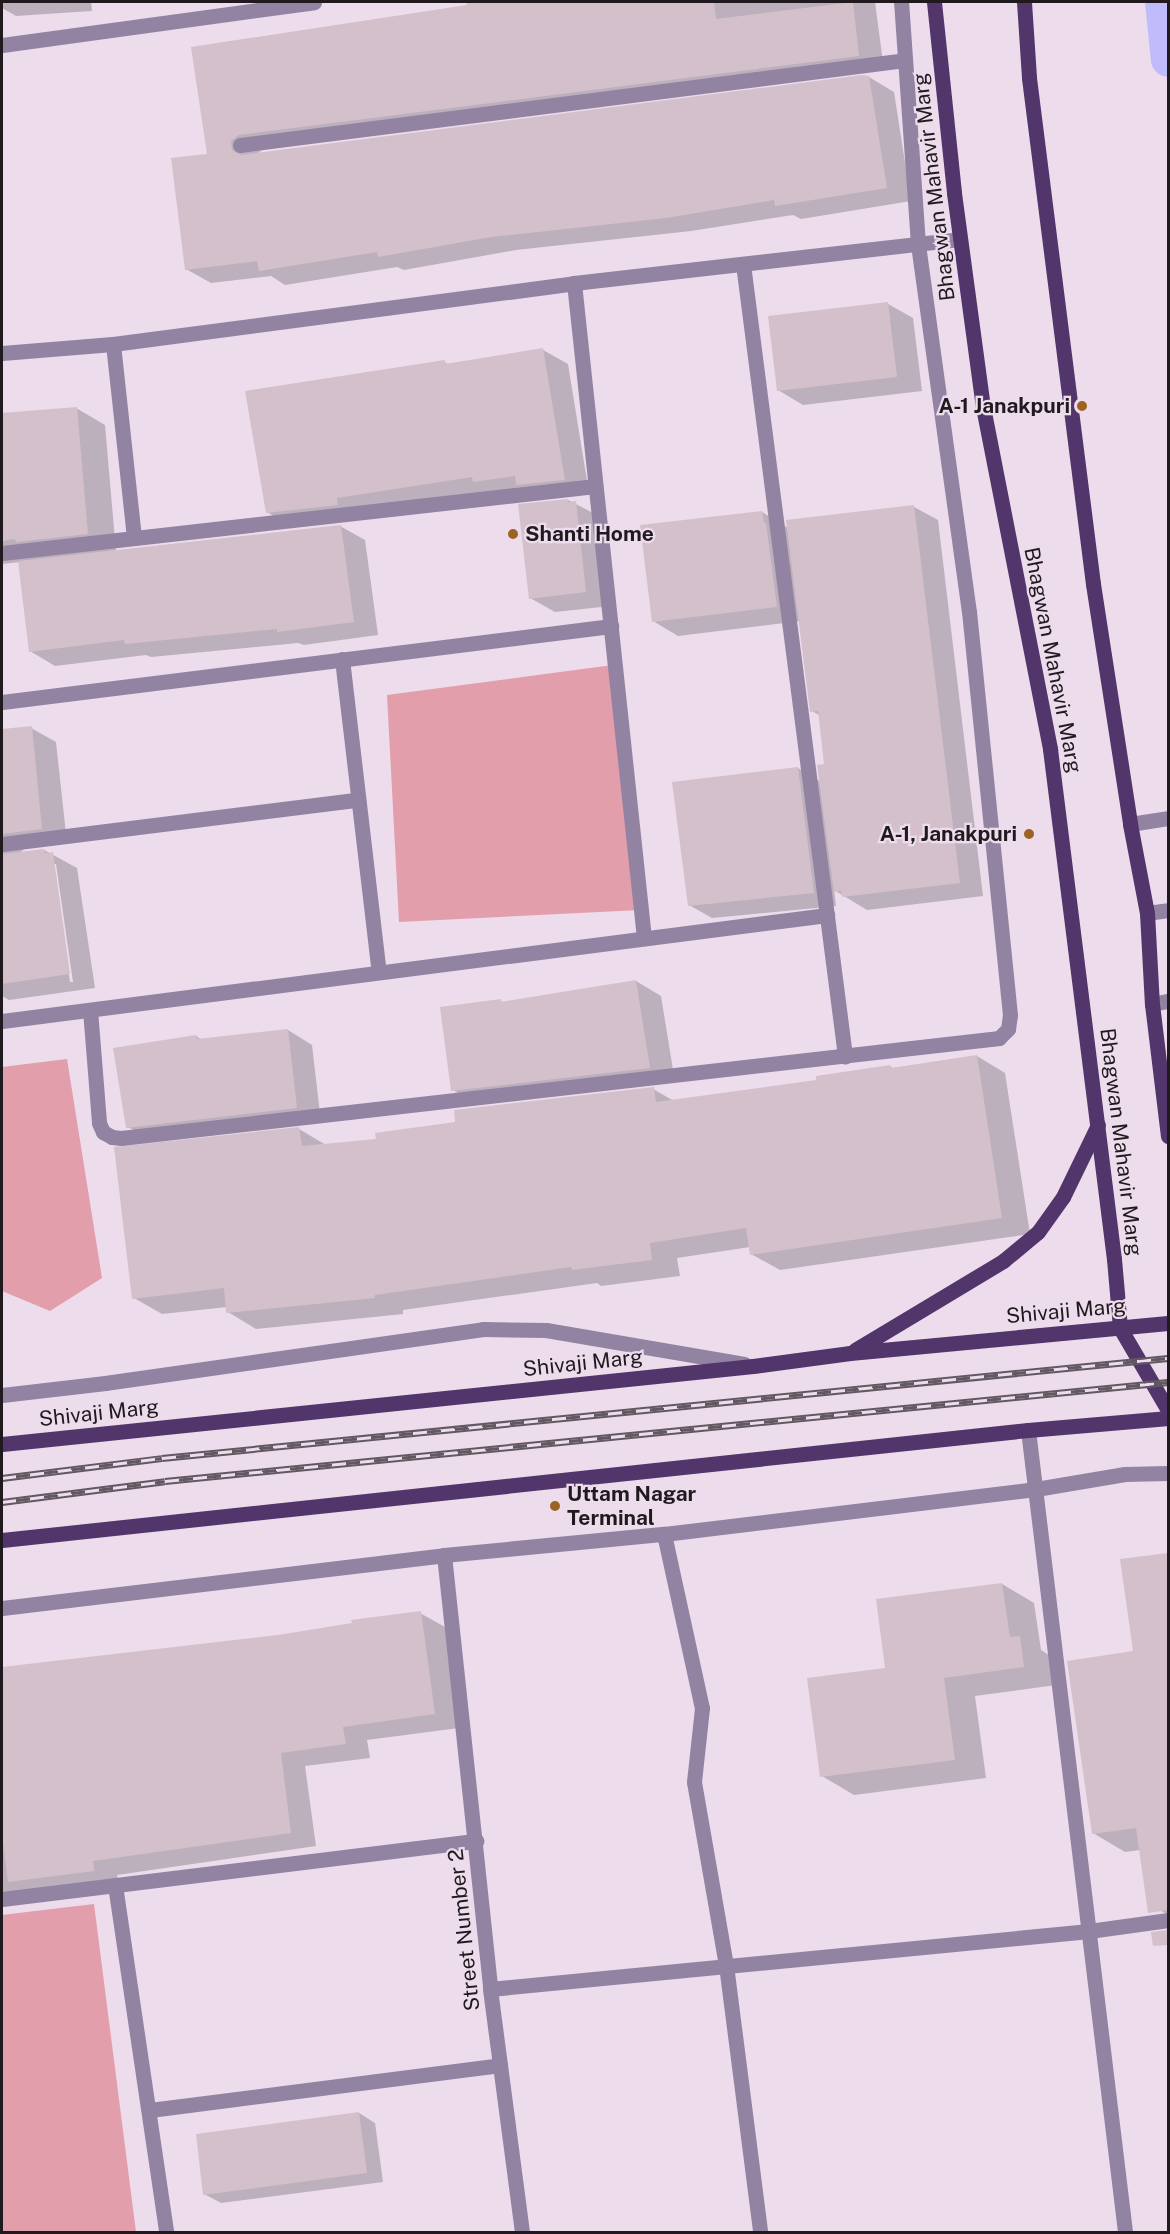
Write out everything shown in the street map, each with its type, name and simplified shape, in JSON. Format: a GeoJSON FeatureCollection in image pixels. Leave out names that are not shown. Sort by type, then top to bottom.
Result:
{"type":"FeatureCollection","features":[{"type":"Feature","properties":{"kind":"main road","name":"Bhagwan Mahavir Marg"},"geometry":{"type":"LineString","coordinates":[[934,2],[960,239],[983,407],[1050,749],[1098,1125],[1120,1328]]}},
{"type":"Feature","properties":{"kind":"main road"},"geometry":{"type":"LineString","coordinates":[[1024,2],[1029,78],[1093,584],[1130,824],[1147,913],[1152,1004],[1168,1136]]}},
{"type":"Feature","properties":{"kind":"main road"},"geometry":{"type":"LineString","coordinates":[[850,1353],[1003,1261],[1038,1232],[1063,1197],[1098,1125]]}},
{"type":"Feature","properties":{"kind":"main road","name":"Shivaji Marg"},"geometry":{"type":"LineString","coordinates":[[2,1444],[753,1366],[850,1353],[1168,1323]]}},
{"type":"Feature","properties":{"kind":"main road"},"geometry":{"type":"LineString","coordinates":[[1120,1328],[1168,1410]]}},
{"type":"Feature","properties":{"kind":"main road"},"geometry":{"type":"LineString","coordinates":[[2,1540],[1028,1430],[1168,1419]]}},
{"type":"Feature","properties":{"kind":"street"},"geometry":{"type":"LineString","coordinates":[[2,45],[230,8],[314,2]]}},
{"type":"Feature","properties":{"kind":"street"},"geometry":{"type":"LineString","coordinates":[[90,1010],[99,1123],[103,1132],[112,1137],[121,1138],[999,1038],[1008,1029],[1010,1015],[969,612],[918,244],[901,2]]}},
{"type":"Feature","properties":{"kind":"street"},"geometry":{"type":"LineString","coordinates":[[240,145],[905,60]]}},
{"type":"Feature","properties":{"kind":"street"},"geometry":{"type":"LineString","coordinates":[[2,353],[113,344],[574,283],[960,239]]}},
{"type":"Feature","properties":{"kind":"street"},"geometry":{"type":"LineString","coordinates":[[743,264],[845,1056]]}},
{"type":"Feature","properties":{"kind":"street"},"geometry":{"type":"LineString","coordinates":[[574,283],[644,938]]}},
{"type":"Feature","properties":{"kind":"street"},"geometry":{"type":"LineString","coordinates":[[113,344],[134,538]]}},
{"type":"Feature","properties":{"kind":"street"},"geometry":{"type":"LineString","coordinates":[[2,554],[595,486]]}},
{"type":"Feature","properties":{"kind":"street"},"geometry":{"type":"LineString","coordinates":[[2,702],[610,626]]}},
{"type":"Feature","properties":{"kind":"street"},"geometry":{"type":"LineString","coordinates":[[342,659],[379,972]]}},
{"type":"Feature","properties":{"kind":"street"},"geometry":{"type":"LineString","coordinates":[[2,844],[357,800]]}},
{"type":"Feature","properties":{"kind":"street"},"geometry":{"type":"LineString","coordinates":[[1130,824],[1168,818]]}},
{"type":"Feature","properties":{"kind":"street"},"geometry":{"type":"LineString","coordinates":[[1147,913],[1168,910]]}},
{"type":"Feature","properties":{"kind":"street"},"geometry":{"type":"LineString","coordinates":[[2,1021],[827,915]]}},
{"type":"Feature","properties":{"kind":"street"},"geometry":{"type":"LineString","coordinates":[[1152,1004],[1168,1001]]}},
{"type":"Feature","properties":{"kind":"street"},"geometry":{"type":"LineString","coordinates":[[2,1395],[105,1383],[483,1329],[546,1330],[753,1366]]}},
{"type":"Feature","properties":{"kind":"street"},"geometry":{"type":"LineString","coordinates":[[1028,1430],[1125,2232]]}},
{"type":"Feature","properties":{"kind":"street"},"geometry":{"type":"LineString","coordinates":[[2,1608],[444,1555],[664,1533],[1036,1489],[1125,1474],[1168,1473]]}},
{"type":"Feature","properties":{"kind":"street"},"geometry":{"type":"LineString","coordinates":[[664,1533],[702,1708],[694,1782],[726,1965],[760,2232]]}},
{"type":"Feature","properties":{"kind":"street","name":"Street Number 2"},"geometry":{"type":"LineString","coordinates":[[444,1555],[490,1989],[522,2232]]}},
{"type":"Feature","properties":{"kind":"street"},"geometry":{"type":"LineString","coordinates":[[2,1899],[476,1841]]}},
{"type":"Feature","properties":{"kind":"street"},"geometry":{"type":"LineString","coordinates":[[115,1885],[126,1972],[150,2110],[166,2232]]}},
{"type":"Feature","properties":{"kind":"street"},"geometry":{"type":"LineString","coordinates":[[490,1989],[1089,1931],[1168,1920]]}},
{"type":"Feature","properties":{"kind":"street"},"geometry":{"type":"LineString","coordinates":[[150,2110],[500,2065]]}},
{"type":"Feature","properties":{"kind":"shaded area"},"geometry":{"type":"Polygon","coordinates":[[[620,664],[640,910],[399,922],[387,695],[620,664]]]}},
{"type":"Feature","properties":{"kind":"shaded area"},"geometry":{"type":"Polygon","coordinates":[[[67,1059],[102,1278],[50,1311],[2,1291],[2,1067],[67,1059]]]}},
{"type":"Feature","properties":{"kind":"shaded area"},"geometry":{"type":"Polygon","coordinates":[[[94,1904],[136,2232],[2,2232],[2,1915],[94,1904]]]}},
{"type":"Feature","properties":{"kind":"building"},"geometry":{"type":"Polygon","coordinates":[[[466,2],[714,2],[716,19],[853,2],[859,56],[239,135],[231,141],[232,150],[241,155],[862,75],[869,76],[887,188],[775,206],[774,200],[666,218],[491,237],[378,257],[377,252],[259,271],[257,261],[185,270],[171,158],[207,154],[191,47],[467,5],[466,2]]]}},
{"type":"Feature","properties":{"kind":"building"},"geometry":{"type":"Polygon","coordinates":[[[888,302],[897,377],[777,391],[768,316],[888,302]]]}},
{"type":"Feature","properties":{"kind":"building"},"geometry":{"type":"Polygon","coordinates":[[[543,348],[565,480],[516,485],[515,476],[473,482],[472,477],[337,498],[338,505],[266,513],[245,391],[445,360],[445,364],[543,348]]]}},
{"type":"Feature","properties":{"kind":"building"},"geometry":{"type":"Polygon","coordinates":[[[77,407],[88,534],[16,542],[15,539],[2,541],[2,413],[77,407]]]}},
{"type":"Feature","properties":{"kind":"building"},"geometry":{"type":"Polygon","coordinates":[[[568,499],[568,502],[576,501],[586,592],[529,599],[518,504],[568,499]]]}},
{"type":"Feature","properties":{"kind":"building"},"geometry":{"type":"Polygon","coordinates":[[[914,505],[960,883],[842,897],[841,891],[834,892],[817,765],[824,764],[818,711],[810,712],[786,520],[914,505]]]}},
{"type":"Feature","properties":{"kind":"building"},"geometry":{"type":"Polygon","coordinates":[[[762,511],[764,523],[766,523],[777,607],[652,622],[640,525],[762,511]]]}},
{"type":"Feature","properties":{"kind":"building"},"geometry":{"type":"Polygon","coordinates":[[[341,525],[354,622],[277,632],[277,629],[125,644],[124,640],[29,652],[18,561],[341,525]]]}},
{"type":"Feature","properties":{"kind":"building"},"geometry":{"type":"Polygon","coordinates":[[[32,726],[42,829],[2,834],[2,729],[32,726]]]}},
{"type":"Feature","properties":{"kind":"building"},"geometry":{"type":"Polygon","coordinates":[[[798,767],[814,893],[688,906],[672,782],[798,767]]]}},
{"type":"Feature","properties":{"kind":"building"},"geometry":{"type":"Polygon","coordinates":[[[44,849],[45,853],[53,852],[70,974],[2,984],[2,854],[44,849]]]}},
{"type":"Feature","properties":{"kind":"building"},"geometry":{"type":"Polygon","coordinates":[[[636,980],[650,1068],[451,1091],[440,1007],[501,999],[501,1002],[636,980]]]}},
{"type":"Feature","properties":{"kind":"building"},"geometry":{"type":"Polygon","coordinates":[[[288,1029],[297,1108],[126,1128],[113,1048],[196,1035],[197,1039],[288,1029]]]}},
{"type":"Feature","properties":{"kind":"building"},"geometry":{"type":"Polygon","coordinates":[[[977,1055],[1002,1218],[750,1255],[746,1228],[650,1243],[652,1260],[572,1270],[571,1267],[375,1295],[375,1298],[226,1313],[224,1288],[132,1299],[114,1147],[299,1127],[302,1146],[376,1139],[375,1133],[455,1122],[454,1110],[654,1087],[656,1102],[816,1080],[816,1076],[890,1065],[891,1068],[977,1055]]]}},
{"type":"Feature","properties":{"kind":"building"},"geometry":{"type":"Polygon","coordinates":[[[1168,1553],[1168,1910],[1148,1913],[1136,1828],[1092,1834],[1067,1661],[1133,1651],[1120,1559],[1168,1553]]]}},
{"type":"Feature","properties":{"kind":"building"},"geometry":{"type":"Polygon","coordinates":[[[1002,1583],[1010,1637],[1020,1636],[1024,1667],[944,1678],[955,1760],[820,1777],[807,1678],[885,1668],[876,1599],[1002,1583]]]}},
{"type":"Feature","properties":{"kind":"building"},"geometry":{"type":"Polygon","coordinates":[[[421,1611],[435,1714],[343,1727],[346,1744],[281,1753],[291,1833],[93,1861],[94,1871],[8,1882],[2,1834],[2,1667],[278,1635],[352,1623],[351,1620],[421,1611]]]}},
{"type":"Feature","properties":{"kind":"building"},"geometry":{"type":"Polygon","coordinates":[[[1168,1930],[1168,1945],[1153,1946],[1151,1932],[1168,1930]]]}},
{"type":"Feature","properties":{"kind":"building"},"geometry":{"type":"Polygon","coordinates":[[[359,2112],[367,2173],[203,2195],[196,2134],[359,2112]]]}},
{"type":"Feature","properties":{"kind":"waterway"},"geometry":{"type":"LineString","coordinates":[[1162,2],[1168,60]]}},
{"type":"Feature","properties":{"kind":"railway"},"geometry":{"type":"LineString","coordinates":[[2,1478],[162,1458],[1168,1358]]}},
{"type":"Feature","properties":{"kind":"railway"},"geometry":{"type":"LineString","coordinates":[[2,1502],[165,1481],[1168,1382]]}},
{"type":"Feature","properties":{"kind":"place","name":"A-1 Janakpuri"},"geometry":{"type":"Point","coordinates":[1082,406]}},
{"type":"Feature","properties":{"kind":"place","name":"Shanti Home"},"geometry":{"type":"Point","coordinates":[513,534]}},
{"type":"Feature","properties":{"kind":"place","name":"A-1, Janakpuri"},"geometry":{"type":"Point","coordinates":[1029,834]}},
{"type":"Feature","properties":{"kind":"place","name":"Uttam Nagar Terminal"},"geometry":{"type":"Point","coordinates":[555,1506]}}]}
